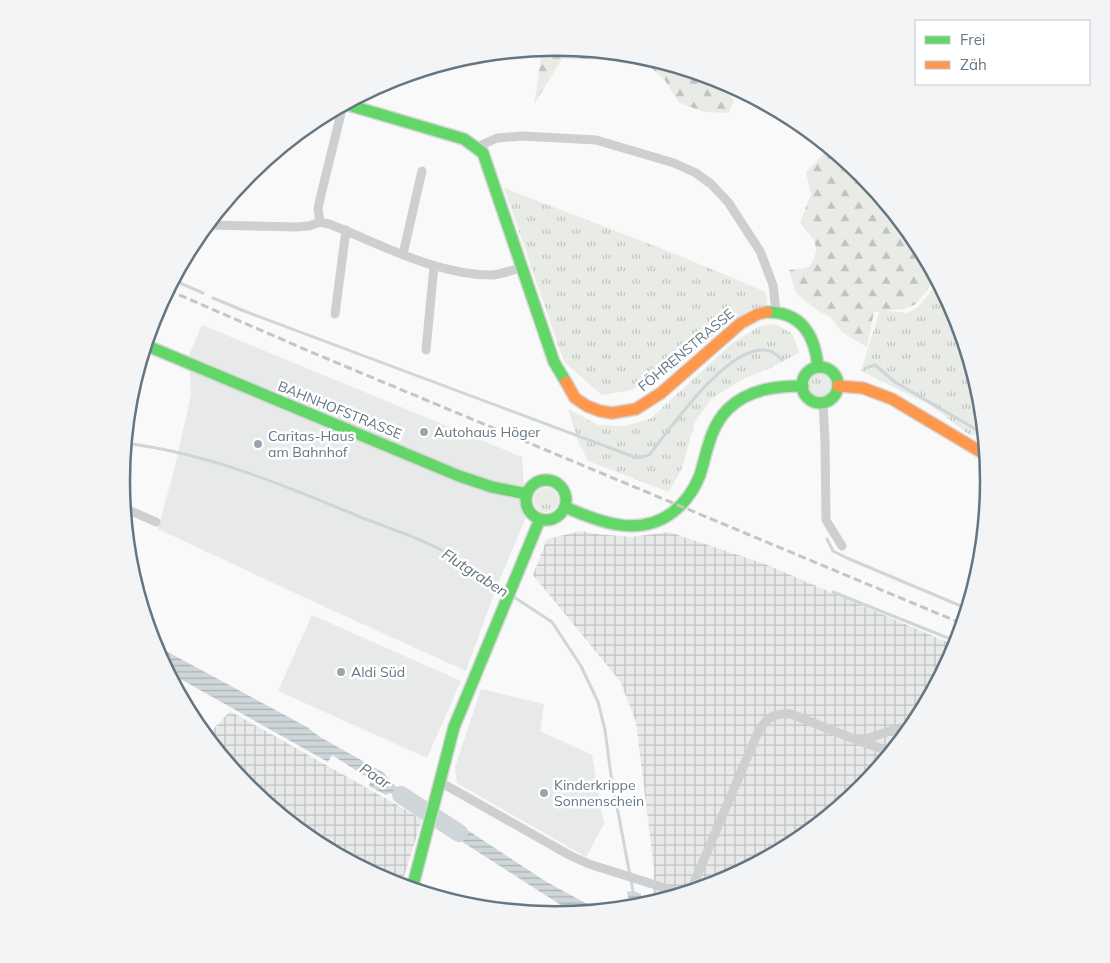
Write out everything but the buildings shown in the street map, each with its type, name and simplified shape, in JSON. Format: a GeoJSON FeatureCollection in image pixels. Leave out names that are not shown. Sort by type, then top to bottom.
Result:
{"type":"FeatureCollection","features":[{"type":"Feature","properties":{"kind":"street"},"geometry":{"type":"LineString","coordinates":[[353,107],[456,137],[477,147],[497,138],[522,136],[596,140],[674,163],[696,173],[711,184],[728,202],[760,251],[774,285],[776,311],[805,327],[816,351],[818,368]]}},
{"type":"Feature","properties":{"kind":"street"},"geometry":{"type":"LineString","coordinates":[[320,222],[318,209],[320,199],[342,113]]}},
{"type":"Feature","properties":{"kind":"street","name":"FÖHRENSTRASSE"},"geometry":{"type":"LineString","coordinates":[[477,147],[486,162],[554,362],[575,398],[587,406],[612,413],[636,409],[661,393],[741,323],[753,315],[776,311]]}},
{"type":"Feature","properties":{"kind":"street"},"geometry":{"type":"LineString","coordinates":[[403,254],[422,172]]}},
{"type":"Feature","properties":{"kind":"street"},"geometry":{"type":"LineString","coordinates":[[216,225],[309,226],[320,222],[346,230],[434,266],[495,275],[522,267]]}},
{"type":"Feature","properties":{"kind":"street"},"geometry":{"type":"LineString","coordinates":[[335,314],[346,230]]}},
{"type":"Feature","properties":{"kind":"street"},"geometry":{"type":"LineString","coordinates":[[426,350],[434,266]]}},
{"type":"Feature","properties":{"kind":"street","name":"BAHNHOFSTRASSE"},"geometry":{"type":"LineString","coordinates":[[151,348],[459,476],[492,487],[527,494]]}},
{"type":"Feature","properties":{"kind":"street"},"geometry":{"type":"LineString","coordinates":[[826,368],[831,371],[837,380],[838,386],[834,397],[823,403],[811,400],[806,396],[802,386],[806,374],[810,370],[826,368]]}},
{"type":"Feature","properties":{"kind":"street"},"geometry":{"type":"LineString","coordinates":[[565,507],[592,518],[627,527],[641,526],[661,520],[674,512],[696,485],[705,450],[714,429],[727,410],[744,396],[760,390],[785,386],[802,386]]}},
{"type":"Feature","properties":{"kind":"street"},"geometry":{"type":"LineString","coordinates":[[838,386],[863,388],[892,398],[979,450]]}},
{"type":"Feature","properties":{"kind":"street"},"geometry":{"type":"LineString","coordinates":[[823,403],[826,520],[842,546]]}},
{"type":"Feature","properties":{"kind":"street"},"geometry":{"type":"LineString","coordinates":[[541,480],[555,482],[561,485],[564,491],[566,498],[565,507],[560,515],[554,519],[540,519],[528,507],[527,494],[530,488],[541,480]]}},
{"type":"Feature","properties":{"kind":"street"},"geometry":{"type":"LineString","coordinates":[[131,511],[156,522]]}},
{"type":"Feature","properties":{"kind":"street"},"geometry":{"type":"LineString","coordinates":[[414,882],[454,727],[540,519]]}},
{"type":"Feature","properties":{"kind":"street"},"geometry":{"type":"LineString","coordinates":[[694,883],[755,739],[766,720],[782,713],[791,714],[885,750]]}},
{"type":"Feature","properties":{"kind":"street"},"geometry":{"type":"LineString","coordinates":[[859,741],[901,728]]}},
{"type":"Feature","properties":{"kind":"street"},"geometry":{"type":"LineString","coordinates":[[440,782],[551,846],[589,864],[672,890]]}},
{"type":"Feature","properties":{"kind":"shaded area"},"geometry":{"type":"Polygon","coordinates":[[[202,325],[522,457],[526,517],[495,591],[466,671],[158,529],[191,395],[189,355],[202,325]]]}},
{"type":"Feature","properties":{"kind":"shaded area"},"geometry":{"type":"Polygon","coordinates":[[[581,531],[631,537],[669,532],[765,564],[949,643],[936,670],[909,718],[875,762],[856,782],[814,819],[768,850],[743,863],[692,884],[653,895],[654,869],[636,722],[620,681],[533,575],[547,539],[581,531]]]}},
{"type":"Feature","properties":{"kind":"shaded area"},"geometry":{"type":"Polygon","coordinates":[[[312,615],[461,681],[427,758],[278,691],[312,615]]]}},
{"type":"Feature","properties":{"kind":"shaded area"},"geometry":{"type":"Polygon","coordinates":[[[481,689],[544,704],[540,731],[592,755],[604,824],[586,857],[457,783],[455,767],[481,689]]]}},
{"type":"Feature","properties":{"kind":"shaded area"},"geometry":{"type":"Polygon","coordinates":[[[230,711],[422,819],[403,878],[342,850],[296,819],[254,782],[235,762],[211,731],[230,711]]]}},
{"type":"Feature","properties":{"kind":"green space"},"geometry":{"type":"Polygon","coordinates":[[[541,56],[607,60],[562,59],[534,104],[541,56]]]}},
{"type":"Feature","properties":{"kind":"green space"},"geometry":{"type":"Polygon","coordinates":[[[650,67],[692,79],[718,89],[728,94],[734,101],[728,113],[705,112],[679,103],[664,79],[650,67]]]}},
{"type":"Feature","properties":{"kind":"green space"},"geometry":{"type":"Polygon","coordinates":[[[824,153],[835,162],[875,201],[909,245],[931,285],[916,304],[904,309],[874,312],[867,347],[843,333],[830,317],[818,311],[796,293],[789,270],[809,267],[816,248],[813,239],[800,222],[811,195],[806,172],[824,153]]]}},
{"type":"Feature","properties":{"kind":"green space"},"geometry":{"type":"Polygon","coordinates":[[[504,188],[673,253],[766,292],[767,305],[749,310],[732,321],[680,364],[631,390],[602,395],[564,362],[504,188]]]}},
{"type":"Feature","properties":{"kind":"green space"},"geometry":{"type":"Polygon","coordinates":[[[933,288],[948,319],[966,371],[978,435],[969,435],[932,406],[861,371],[880,310],[907,313],[918,307],[933,288]]]}},
{"type":"Feature","properties":{"kind":"green space"},"geometry":{"type":"Polygon","coordinates":[[[776,324],[793,334],[799,353],[743,379],[711,399],[695,422],[682,468],[669,492],[588,461],[578,441],[568,409],[598,425],[624,426],[650,419],[731,344],[760,326],[776,324]]]}},
{"type":"Feature","properties":{"kind":"green space"},"geometry":{"type":"Polygon","coordinates":[[[820,372],[829,376],[833,385],[829,394],[820,398],[811,394],[807,385],[811,376],[820,372]]]}},
{"type":"Feature","properties":{"kind":"green space"},"geometry":{"type":"Polygon","coordinates":[[[546,488],[554,492],[558,500],[554,508],[546,512],[538,508],[534,500],[538,492],[546,488]]]}},
{"type":"Feature","properties":{"kind":"water"},"geometry":{"type":"Polygon","coordinates":[[[165,650],[307,727],[320,737],[384,773],[394,785],[423,804],[421,813],[390,793],[386,795],[369,786],[371,780],[332,755],[328,762],[178,678],[165,650]]]}},
{"type":"Feature","properties":{"kind":"water"},"geometry":{"type":"Polygon","coordinates":[[[443,814],[545,881],[590,905],[564,907],[439,827],[443,814]]]}},
{"type":"Feature","properties":{"kind":"water"},"geometry":{"type":"Polygon","coordinates":[[[633,891],[641,894],[642,898],[629,900],[627,892],[633,891]]]}},
{"type":"Feature","properties":{"kind":"waterway"},"geometry":{"type":"LineString","coordinates":[[180,283],[203,293]]}},
{"type":"Feature","properties":{"kind":"waterway"},"geometry":{"type":"LineString","coordinates":[[213,298],[637,458],[649,455],[703,388],[738,358],[755,351],[770,351],[782,360]]}},
{"type":"Feature","properties":{"kind":"waterway"},"geometry":{"type":"LineString","coordinates":[[866,368],[875,365],[895,382],[977,430]]}},
{"type":"Feature","properties":{"kind":"waterway","name":"Flutgraben"},"geometry":{"type":"LineString","coordinates":[[132,444],[184,454],[213,462],[297,491],[431,545],[470,566],[506,591]]}},
{"type":"Feature","properties":{"kind":"waterway"},"geometry":{"type":"LineString","coordinates":[[827,539],[833,551],[962,606]]}},
{"type":"Feature","properties":{"kind":"waterway"},"geometry":{"type":"LineString","coordinates":[[833,592],[950,639]]}},
{"type":"Feature","properties":{"kind":"waterway","name":"Flutgraben"},"geometry":{"type":"LineString","coordinates":[[511,595],[552,622],[581,666],[598,702],[605,730],[611,775],[633,891]]}},
{"type":"Feature","properties":{"kind":"waterway","name":"Paar"},"geometry":{"type":"LineString","coordinates":[[401,795],[459,833]]}},
{"type":"Feature","properties":{"kind":"railway"},"geometry":{"type":"LineString","coordinates":[[174,293],[311,352],[957,621]]}},
{"type":"Feature","properties":{"kind":"traffic: fast"},"geometry":{"type":"LineString","coordinates":[[354,107],[464,139],[483,153],[554,362],[566,382]]}},
{"type":"Feature","properties":{"kind":"traffic: fast"},"geometry":{"type":"LineString","coordinates":[[767,312],[779,313],[798,321],[810,336],[814,345],[818,367]]}},
{"type":"Feature","properties":{"kind":"traffic: fast"},"geometry":{"type":"LineString","coordinates":[[151,348],[459,476],[492,487],[527,494]]}},
{"type":"Feature","properties":{"kind":"traffic: fast"},"geometry":{"type":"LineString","coordinates":[[820,367],[833,372],[838,385],[833,398],[820,403],[807,398],[802,385],[807,372],[820,367]]}},
{"type":"Feature","properties":{"kind":"traffic: fast"},"geometry":{"type":"LineString","coordinates":[[565,507],[592,518],[619,525],[633,526],[660,520],[678,508],[692,491],[700,475],[713,432],[728,409],[736,402],[753,393],[773,388],[803,386]]}},
{"type":"Feature","properties":{"kind":"traffic: fast"},"geometry":{"type":"LineString","coordinates":[[550,480],[557,483],[563,489],[566,500],[565,508],[557,517],[550,520],[542,520],[535,517],[527,508],[526,496],[529,489],[538,481],[550,480]]}},
{"type":"Feature","properties":{"kind":"traffic: fast"},"geometry":{"type":"LineString","coordinates":[[414,882],[454,727],[540,519]]}},
{"type":"Feature","properties":{"kind":"traffic: slow"},"geometry":{"type":"LineString","coordinates":[[566,382],[575,398],[587,406],[612,413],[636,409],[661,393],[741,323],[758,314],[767,312]]}},
{"type":"Feature","properties":{"kind":"traffic: slow"},"geometry":{"type":"LineString","coordinates":[[838,386],[863,388],[892,399],[979,451]]}},
{"type":"Feature","properties":{"kind":"place","name":"Autohaus Höger"},"geometry":{"type":"Point","coordinates":[424,432]}},
{"type":"Feature","properties":{"kind":"place","name":"Caritas-Haus am Bahnhof"},"geometry":{"type":"Point","coordinates":[258,444]}},
{"type":"Feature","properties":{"kind":"place","name":"Aldi Süd"},"geometry":{"type":"Point","coordinates":[341,672]}},
{"type":"Feature","properties":{"kind":"place","name":"Kinderkrippe Sonnenschein"},"geometry":{"type":"Point","coordinates":[544,793]}}]}
